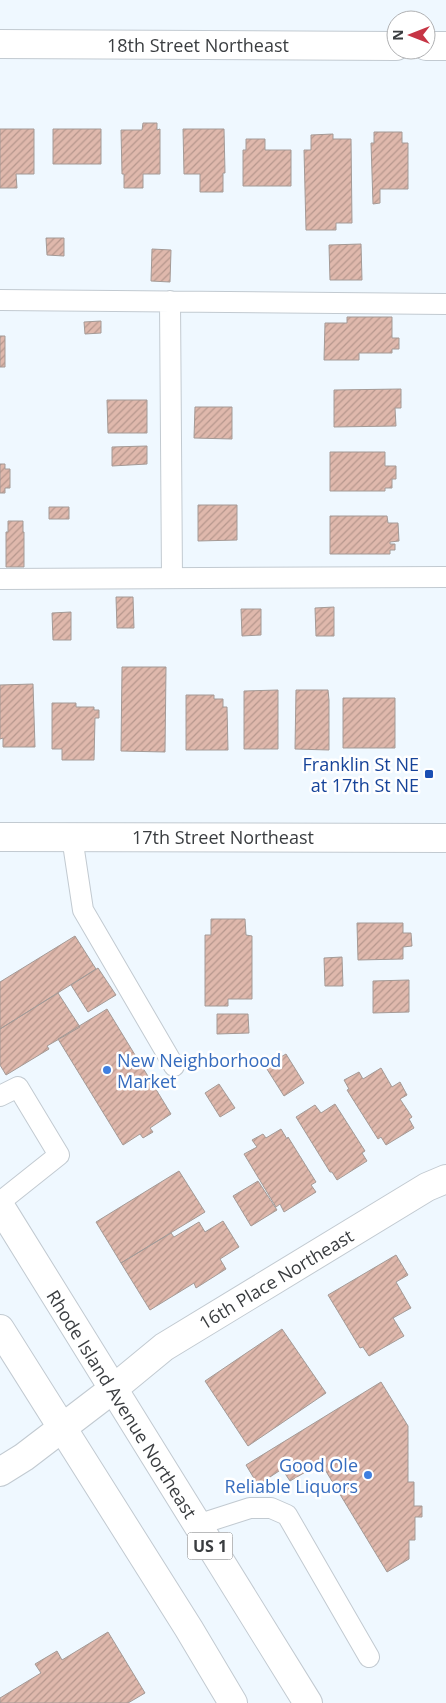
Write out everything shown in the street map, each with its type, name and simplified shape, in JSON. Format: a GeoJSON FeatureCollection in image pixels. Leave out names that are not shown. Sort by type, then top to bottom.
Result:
{"type":"FeatureCollection","features":[{"type":"Feature","properties":{"kind":"street","name":"18th Street Northeast"},"geometry":{"type":"LineString","coordinates":[[0,44],[386,46]]}},
{"type":"Feature","properties":{"kind":"street","name":"17th Street Northeast"},"geometry":{"type":"LineString","coordinates":[[0,837],[446,838]]}},
{"type":"Feature","properties":{"kind":"street","name":"16th Place Northeast"},"geometry":{"type":"LineString","coordinates":[[0,1472],[113,1389],[164,1346],[427,1187],[446,1179]]}},
{"type":"Feature","properties":{"kind":"street","name":"Rhode Island Avenue Northeast"},"geometry":{"type":"LineString","coordinates":[[0,1206],[308,1703]]}},
{"type":"Feature","properties":{"kind":"street"},"geometry":{"type":"LineString","coordinates":[[0,1329],[189,1628],[233,1703]]}},
{"type":"Feature","properties":{"kind":"lane"},"geometry":{"type":"LineString","coordinates":[[0,300],[446,304]]}},
{"type":"Feature","properties":{"kind":"lane"},"geometry":{"type":"LineString","coordinates":[[170,301],[172,578]]}},
{"type":"Feature","properties":{"kind":"lane"},"geometry":{"type":"LineString","coordinates":[[0,579],[446,577]]}},
{"type":"Feature","properties":{"kind":"lane"},"geometry":{"type":"LineString","coordinates":[[72,837],[83,910],[174,1066]]}},
{"type":"Feature","properties":{"kind":"lane"},"geometry":{"type":"LineString","coordinates":[[0,1096],[18,1087],[59,1155],[0,1202]]}},
{"type":"Feature","properties":{"kind":"lane"},"geometry":{"type":"LineString","coordinates":[[197,1525],[250,1508],[271,1508],[286,1515],[369,1657]]}},
{"type":"Feature","properties":{"kind":"building"},"geometry":{"type":"Polygon","coordinates":[[[143,123],[157,123],[157,130],[160,129],[160,174],[143,174],[143,188],[124,188],[121,130],[142,130],[143,123]]]}},
{"type":"Feature","properties":{"kind":"building"},"geometry":{"type":"Polygon","coordinates":[[[0,129],[34,129],[34,174],[16,174],[17,188],[0,188],[0,129]]]}},
{"type":"Feature","properties":{"kind":"building"},"geometry":{"type":"Polygon","coordinates":[[[53,129],[101,129],[101,164],[53,164],[53,129]]]}},
{"type":"Feature","properties":{"kind":"building"},"geometry":{"type":"Polygon","coordinates":[[[183,129],[224,129],[225,173],[223,173],[223,192],[200,192],[200,174],[184,174],[183,129]]]}},
{"type":"Feature","properties":{"kind":"building"},"geometry":{"type":"Polygon","coordinates":[[[374,132],[402,132],[402,143],[408,143],[408,189],[380,189],[380,203],[373,204],[371,143],[374,143],[374,132]]]}},
{"type":"Feature","properties":{"kind":"building"},"geometry":{"type":"Polygon","coordinates":[[[333,134],[333,139],[351,139],[352,223],[336,223],[336,230],[306,230],[304,150],[311,150],[311,135],[333,134]]]}},
{"type":"Feature","properties":{"kind":"building"},"geometry":{"type":"Polygon","coordinates":[[[246,139],[265,139],[265,150],[291,150],[291,186],[243,186],[243,150],[246,150],[246,139]]]}},
{"type":"Feature","properties":{"kind":"building"},"geometry":{"type":"Polygon","coordinates":[[[46,238],[64,238],[64,256],[47,255],[46,238]]]}},
{"type":"Feature","properties":{"kind":"building"},"geometry":{"type":"Polygon","coordinates":[[[361,244],[362,280],[330,280],[329,245],[361,244]]]}},
{"type":"Feature","properties":{"kind":"building"},"geometry":{"type":"Polygon","coordinates":[[[152,249],[171,250],[170,282],[151,281],[152,249]]]}},
{"type":"Feature","properties":{"kind":"building"},"geometry":{"type":"Polygon","coordinates":[[[347,317],[392,317],[392,338],[399,338],[399,349],[392,349],[392,353],[359,353],[359,360],[324,360],[325,323],[347,323],[347,317]]]}},
{"type":"Feature","properties":{"kind":"building"},"geometry":{"type":"Polygon","coordinates":[[[101,321],[101,333],[85,334],[84,322],[101,321]]]}},
{"type":"Feature","properties":{"kind":"building"},"geometry":{"type":"Polygon","coordinates":[[[0,336],[5,336],[5,367],[0,367],[0,336]]]}},
{"type":"Feature","properties":{"kind":"building"},"geometry":{"type":"Polygon","coordinates":[[[401,389],[401,408],[395,408],[396,426],[334,427],[334,390],[401,389]]]}},
{"type":"Feature","properties":{"kind":"building"},"geometry":{"type":"Polygon","coordinates":[[[107,400],[147,400],[147,433],[108,433],[107,400]]]}},
{"type":"Feature","properties":{"kind":"building"},"geometry":{"type":"Polygon","coordinates":[[[195,407],[232,407],[232,439],[194,438],[195,407]]]}},
{"type":"Feature","properties":{"kind":"building"},"geometry":{"type":"Polygon","coordinates":[[[147,446],[147,464],[112,466],[112,447],[147,446]]]}},
{"type":"Feature","properties":{"kind":"building"},"geometry":{"type":"Polygon","coordinates":[[[330,452],[385,452],[385,466],[396,466],[396,479],[392,479],[392,488],[385,488],[385,491],[330,491],[330,452]]]}},
{"type":"Feature","properties":{"kind":"building"},"geometry":{"type":"Polygon","coordinates":[[[0,464],[5,464],[5,469],[10,469],[10,488],[5,488],[5,493],[0,493],[0,464]]]}},
{"type":"Feature","properties":{"kind":"building"},"geometry":{"type":"Polygon","coordinates":[[[198,505],[237,505],[237,540],[198,541],[198,505]]]}},
{"type":"Feature","properties":{"kind":"building"},"geometry":{"type":"Polygon","coordinates":[[[49,507],[69,507],[69,519],[49,519],[49,507]]]}},
{"type":"Feature","properties":{"kind":"building"},"geometry":{"type":"Polygon","coordinates":[[[330,516],[387,516],[388,523],[398,523],[399,541],[390,542],[390,544],[395,544],[395,550],[390,550],[390,554],[330,554],[330,516]]]}},
{"type":"Feature","properties":{"kind":"building"},"geometry":{"type":"Polygon","coordinates":[[[8,521],[23,521],[24,567],[6,567],[6,532],[8,532],[8,521]]]}},
{"type":"Feature","properties":{"kind":"building"},"geometry":{"type":"Polygon","coordinates":[[[116,597],[133,597],[134,628],[117,628],[116,597]]]}},
{"type":"Feature","properties":{"kind":"building"},"geometry":{"type":"Polygon","coordinates":[[[334,607],[334,636],[316,636],[315,608],[334,607]]]}},
{"type":"Feature","properties":{"kind":"building"},"geometry":{"type":"Polygon","coordinates":[[[241,609],[261,609],[261,635],[242,636],[241,609]]]}},
{"type":"Feature","properties":{"kind":"building"},"geometry":{"type":"Polygon","coordinates":[[[71,612],[71,640],[53,640],[52,613],[71,612]]]}},
{"type":"Feature","properties":{"kind":"building"},"geometry":{"type":"Polygon","coordinates":[[[122,667],[166,667],[165,752],[121,751],[122,667]]]}},
{"type":"Feature","properties":{"kind":"building"},"geometry":{"type":"Polygon","coordinates":[[[33,684],[35,747],[3,747],[3,738],[0,739],[0,685],[33,684]]]}},
{"type":"Feature","properties":{"kind":"building"},"geometry":{"type":"Polygon","coordinates":[[[278,690],[278,749],[244,749],[244,691],[278,690]]]}},
{"type":"Feature","properties":{"kind":"building"},"geometry":{"type":"Polygon","coordinates":[[[296,690],[328,690],[329,750],[295,749],[296,690]]]}},
{"type":"Feature","properties":{"kind":"building"},"geometry":{"type":"Polygon","coordinates":[[[186,695],[214,695],[214,699],[223,699],[223,707],[227,707],[228,750],[186,750],[186,695]]]}},
{"type":"Feature","properties":{"kind":"building"},"geometry":{"type":"Polygon","coordinates":[[[343,698],[395,698],[395,748],[343,748],[343,698]]]}},
{"type":"Feature","properties":{"kind":"building"},"geometry":{"type":"Polygon","coordinates":[[[52,703],[76,703],[76,707],[94,707],[94,710],[99,710],[99,718],[95,718],[94,760],[62,760],[62,749],[52,749],[52,703]]]}},
{"type":"Feature","properties":{"kind":"building"},"geometry":{"type":"Polygon","coordinates":[[[211,919],[245,919],[246,935],[252,936],[252,999],[228,999],[228,1006],[205,1006],[205,935],[211,935],[211,919]]]}},
{"type":"Feature","properties":{"kind":"building"},"geometry":{"type":"Polygon","coordinates":[[[357,923],[403,923],[403,933],[411,933],[412,946],[403,947],[403,959],[358,960],[357,923]]]}},
{"type":"Feature","properties":{"kind":"building"},"geometry":{"type":"Polygon","coordinates":[[[75,936],[96,969],[0,1029],[0,982],[75,936]]]}},
{"type":"Feature","properties":{"kind":"building"},"geometry":{"type":"Polygon","coordinates":[[[342,957],[343,986],[325,986],[324,958],[342,957]]]}},
{"type":"Feature","properties":{"kind":"building"},"geometry":{"type":"Polygon","coordinates":[[[98,968],[116,995],[88,1012],[71,985],[98,968]]]}},
{"type":"Feature","properties":{"kind":"building"},"geometry":{"type":"Polygon","coordinates":[[[409,980],[409,1012],[373,1013],[373,981],[409,980]]]}},
{"type":"Feature","properties":{"kind":"building"},"geometry":{"type":"Polygon","coordinates":[[[58,993],[80,1027],[47,1046],[49,1049],[6,1075],[0,1065],[0,1029],[58,993]]]}},
{"type":"Feature","properties":{"kind":"building"},"geometry":{"type":"Polygon","coordinates":[[[107,1009],[171,1114],[150,1128],[153,1132],[143,1138],[140,1134],[123,1145],[58,1039],[107,1009]]]}},
{"type":"Feature","properties":{"kind":"building"},"geometry":{"type":"Polygon","coordinates":[[[217,1014],[248,1014],[249,1033],[217,1034],[217,1014]]]}},
{"type":"Feature","properties":{"kind":"building"},"geometry":{"type":"Polygon","coordinates":[[[286,1054],[304,1083],[284,1096],[265,1066],[286,1054]]]}},
{"type":"Feature","properties":{"kind":"building"},"geometry":{"type":"Polygon","coordinates":[[[381,1068],[392,1087],[400,1082],[407,1095],[400,1099],[412,1117],[409,1119],[414,1128],[386,1145],[381,1137],[378,1139],[347,1090],[349,1089],[344,1080],[359,1072],[363,1079],[381,1068]]]}},
{"type":"Feature","properties":{"kind":"building"},"geometry":{"type":"Polygon","coordinates":[[[219,1084],[235,1108],[220,1117],[205,1093],[219,1084]]]}},
{"type":"Feature","properties":{"kind":"building"},"geometry":{"type":"Polygon","coordinates":[[[335,1104],[365,1151],[362,1153],[367,1161],[337,1180],[332,1172],[330,1172],[296,1117],[315,1105],[321,1113],[335,1104]]]}},
{"type":"Feature","properties":{"kind":"building"},"geometry":{"type":"Polygon","coordinates":[[[281,1129],[316,1182],[311,1185],[316,1192],[284,1212],[280,1204],[276,1207],[244,1154],[257,1147],[252,1140],[263,1134],[266,1138],[281,1129]]]}},
{"type":"Feature","properties":{"kind":"building"},"geometry":{"type":"Polygon","coordinates":[[[179,1171],[205,1212],[121,1263],[96,1222],[179,1171]]]}},
{"type":"Feature","properties":{"kind":"building"},"geometry":{"type":"Polygon","coordinates":[[[258,1181],[277,1210],[251,1226],[233,1196],[258,1181]]]}},
{"type":"Feature","properties":{"kind":"building"},"geometry":{"type":"Polygon","coordinates":[[[223,1221],[239,1247],[220,1259],[226,1269],[196,1288],[194,1283],[150,1310],[121,1263],[171,1233],[174,1237],[199,1222],[205,1232],[223,1221]]]}},
{"type":"Feature","properties":{"kind":"building"},"geometry":{"type":"Polygon","coordinates":[[[396,1255],[408,1275],[396,1282],[411,1308],[393,1318],[404,1336],[369,1356],[363,1347],[360,1348],[328,1295],[396,1255]]]}},
{"type":"Feature","properties":{"kind":"building"},"geometry":{"type":"Polygon","coordinates":[[[282,1329],[326,1393],[248,1446],[205,1381],[282,1329]]]}},
{"type":"Feature","properties":{"kind":"building","name":"Good Ole Reliable Liquors"},"geometry":{"type":"Polygon","coordinates":[[[381,1382],[408,1426],[408,1482],[414,1482],[414,1506],[422,1506],[422,1517],[415,1517],[415,1540],[409,1540],[409,1559],[387,1572],[321,1463],[290,1481],[282,1469],[258,1485],[246,1465],[381,1382]]]}},
{"type":"Feature","properties":{"kind":"building"},"geometry":{"type":"Polygon","coordinates":[[[108,1632],[145,1693],[128,1703],[0,1703],[0,1698],[41,1673],[35,1664],[57,1651],[62,1660],[108,1632]]]}},
{"type":"Feature","properties":{"kind":"place","name":"Franklin St NE at 17th St NE"},"geometry":{"type":"Point","coordinates":[429,774]}},
{"type":"Feature","properties":{"kind":"place","name":"New Neighborhood Market"},"geometry":{"type":"Point","coordinates":[107,1070]}},
{"type":"Feature","properties":{"kind":"place","name":"Good Ole Reliable Liquors"},"geometry":{"type":"Point","coordinates":[368,1475]}}]}
